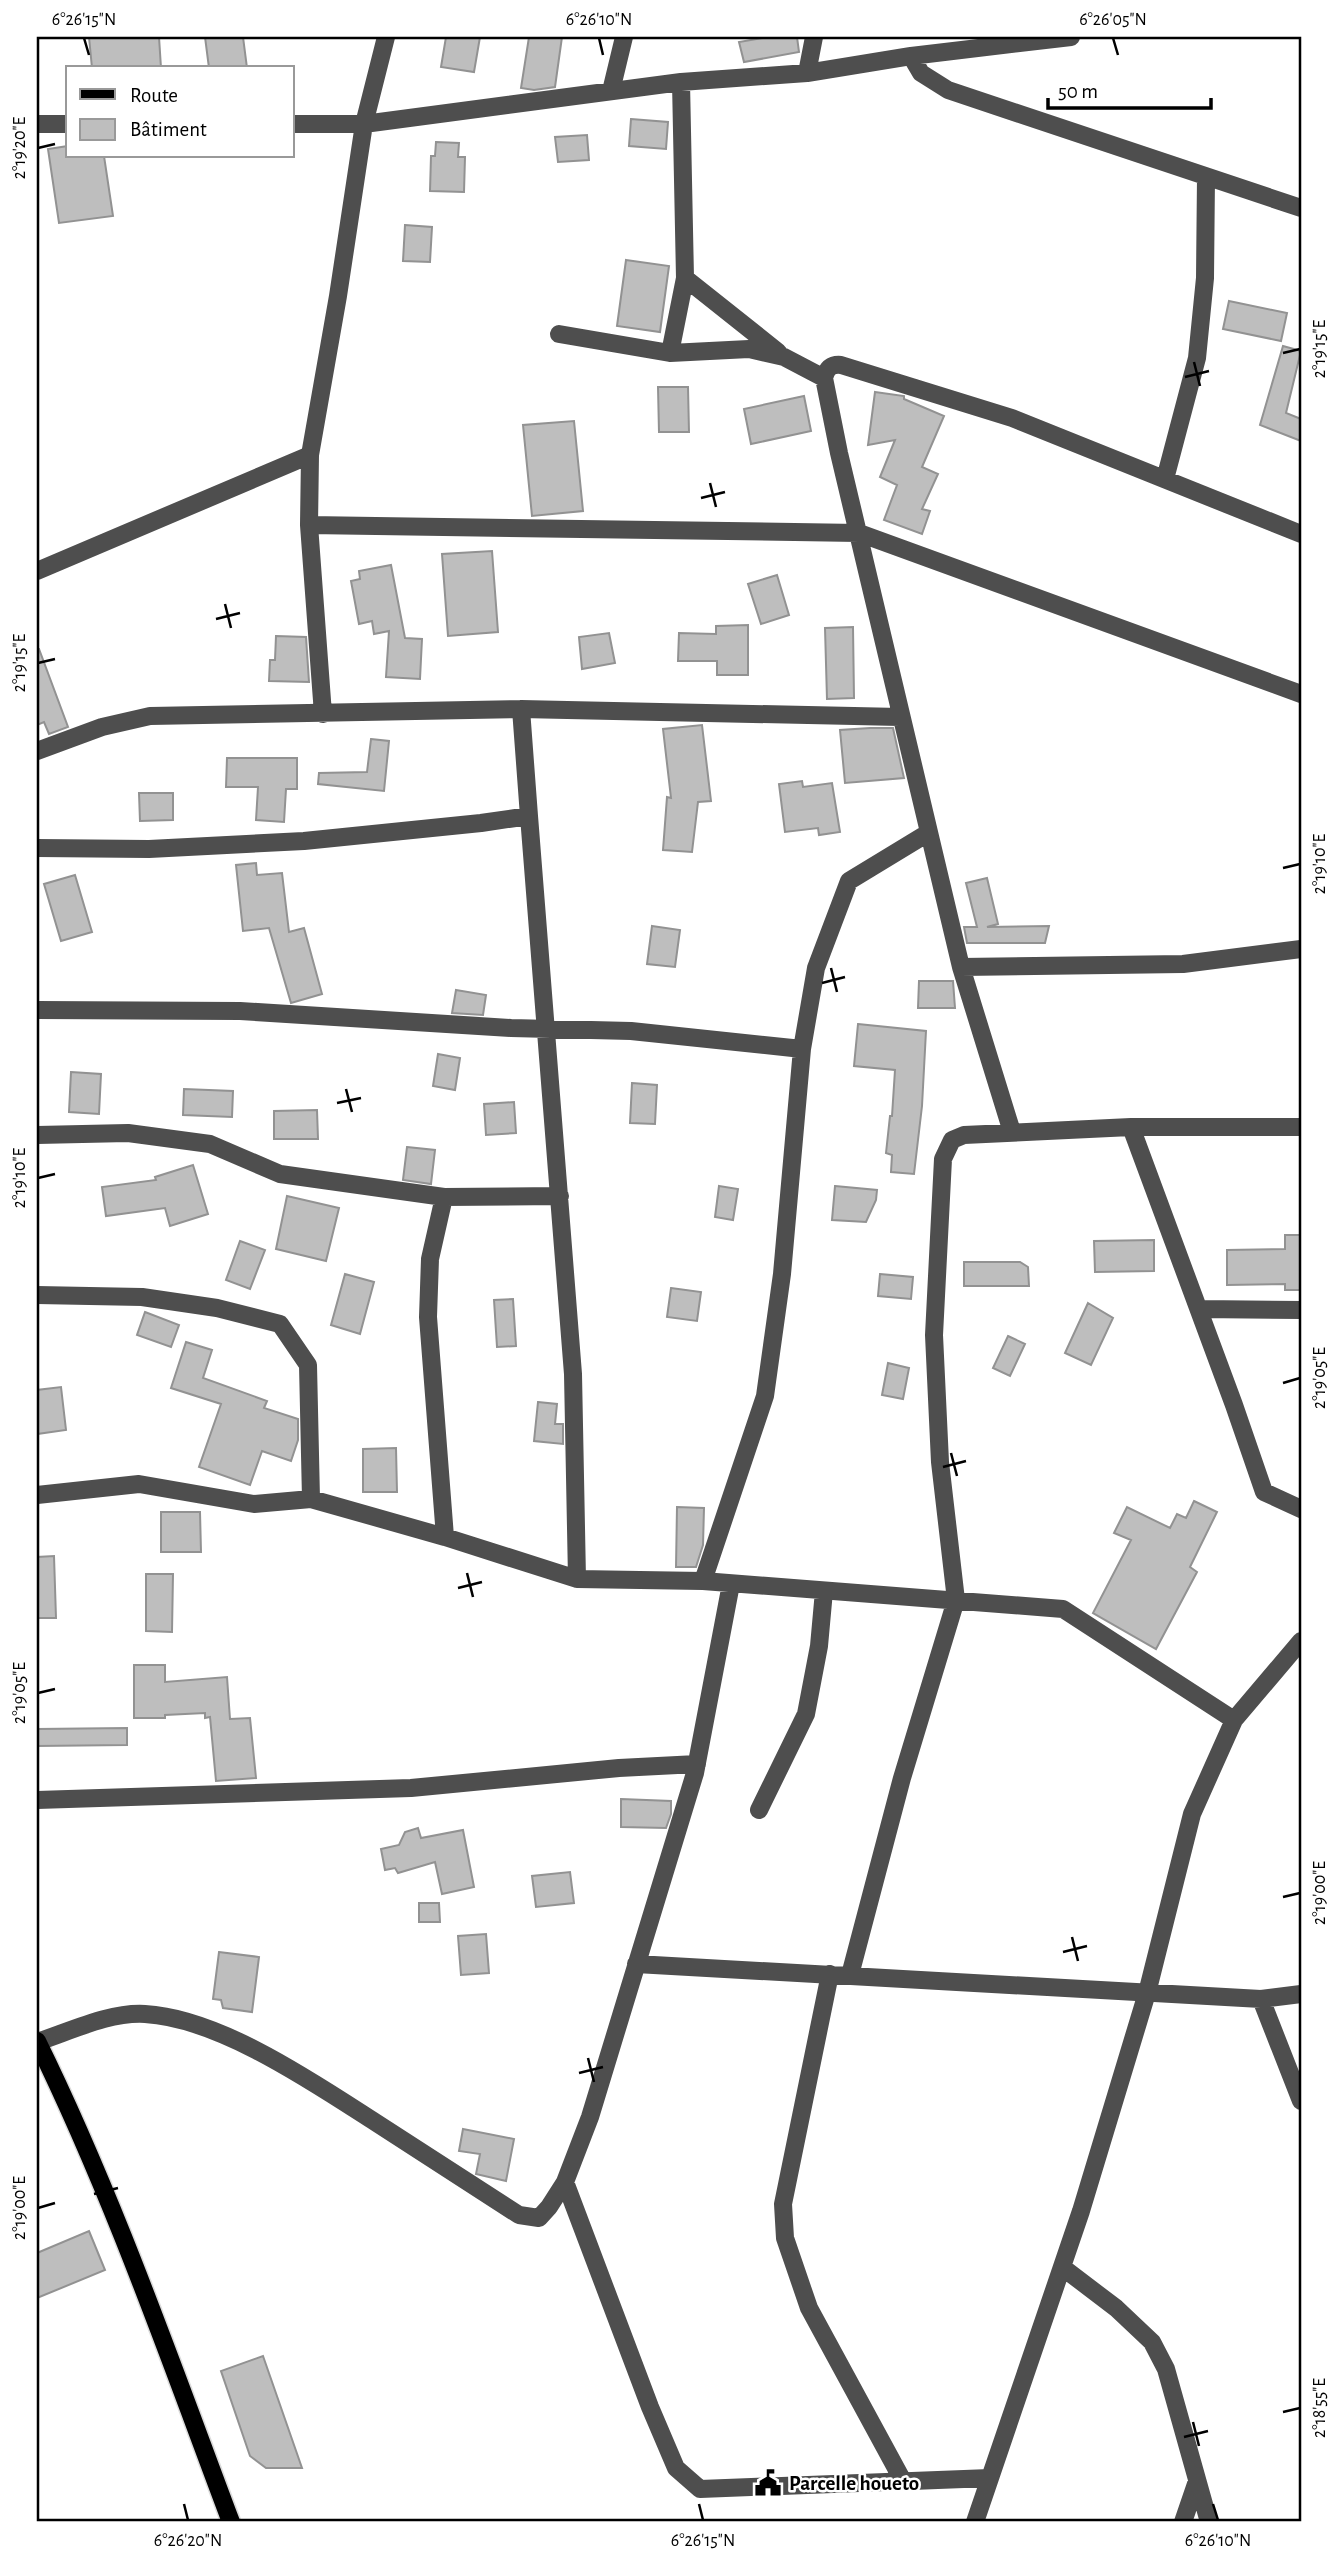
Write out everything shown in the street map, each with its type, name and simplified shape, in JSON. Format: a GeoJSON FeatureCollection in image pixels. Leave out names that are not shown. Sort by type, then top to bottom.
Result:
{"type":"FeatureCollection","features":[{"type":"Feature","properties":{"kind":"main road"},"geometry":{"type":"LineString","coordinates":[[37,2042],[67,2103],[129,2250],[231,2522]]}},
{"type":"Feature","properties":{"kind":"street"},"geometry":{"type":"LineString","coordinates":[[323,714],[309,525],[310,455],[364,124],[386,37]]}},
{"type":"Feature","properties":{"kind":"street"},"geometry":{"type":"LineString","coordinates":[[611,91],[624,37]]}},
{"type":"Feature","properties":{"kind":"street"},"geometry":{"type":"LineString","coordinates":[[807,73],[814,37]]}},
{"type":"Feature","properties":{"kind":"street"},"geometry":{"type":"LineString","coordinates":[[294,124],[364,124],[681,82],[807,73],[1000,41],[1071,37]]}},
{"type":"Feature","properties":{"kind":"street"},"geometry":{"type":"LineString","coordinates":[[911,56],[921,73],[948,90],[1301,208]]}},
{"type":"Feature","properties":{"kind":"street"},"geometry":{"type":"LineString","coordinates":[[670,353],[685,278],[681,82]]}},
{"type":"Feature","properties":{"kind":"street"},"geometry":{"type":"LineString","coordinates":[[37,124],[66,124]]}},
{"type":"Feature","properties":{"kind":"street"},"geometry":{"type":"LineString","coordinates":[[1165,479],[1197,358],[1205,278],[1206,177]]}},
{"type":"Feature","properties":{"kind":"street"},"geometry":{"type":"LineString","coordinates":[[685,278],[784,357],[824,378]]}},
{"type":"Feature","properties":{"kind":"street"},"geometry":{"type":"LineString","coordinates":[[559,334],[670,353],[749,349],[784,357]]}},
{"type":"Feature","properties":{"kind":"street"},"geometry":{"type":"LineString","coordinates":[[1012,1132],[961,967],[928,833],[839,453],[824,378],[827,369],[841,365],[1012,418],[1301,534]]}},
{"type":"Feature","properties":{"kind":"street"},"geometry":{"type":"LineString","coordinates":[[37,571],[310,455]]}},
{"type":"Feature","properties":{"kind":"street"},"geometry":{"type":"LineString","coordinates":[[309,525],[859,533],[1301,694]]}},
{"type":"Feature","properties":{"kind":"street"},"geometry":{"type":"LineString","coordinates":[[37,751],[102,727],[150,716],[521,709],[901,718]]}},
{"type":"Feature","properties":{"kind":"street"},"geometry":{"type":"LineString","coordinates":[[521,709],[573,1374],[577,1579]]}},
{"type":"Feature","properties":{"kind":"street"},"geometry":{"type":"LineString","coordinates":[[37,848],[149,849],[304,841],[529,816]]}},
{"type":"Feature","properties":{"kind":"street"},"geometry":{"type":"LineString","coordinates":[[703,1581],[765,1396],[782,1274],[802,1049],[816,968],[849,881],[928,833]]}},
{"type":"Feature","properties":{"kind":"street"},"geometry":{"type":"LineString","coordinates":[[961,967],[1183,964],[1301,949]]}},
{"type":"Feature","properties":{"kind":"street"},"geometry":{"type":"LineString","coordinates":[[37,1010],[240,1011],[511,1028],[631,1031],[802,1049]]}},
{"type":"Feature","properties":{"kind":"street"},"geometry":{"type":"LineString","coordinates":[[1131,1126],[1264,1492],[1301,1509]]}},
{"type":"Feature","properties":{"kind":"street"},"geometry":{"type":"LineString","coordinates":[[850,1975],[902,1778],[956,1600],[940,1462],[934,1335],[943,1159],[952,1140],[964,1135],[1131,1126],[1301,1127]]}},
{"type":"Feature","properties":{"kind":"street"},"geometry":{"type":"LineString","coordinates":[[39,1128],[128,1133],[210,1144],[280,1174],[444,1197],[560,1196]]}},
{"type":"Feature","properties":{"kind":"street"},"geometry":{"type":"LineString","coordinates":[[444,1197],[430,1259],[428,1317],[445,1537]]}},
{"type":"Feature","properties":{"kind":"street"},"geometry":{"type":"LineString","coordinates":[[37,1295],[142,1297],[217,1308],[280,1324],[308,1365],[311,1499]]}},
{"type":"Feature","properties":{"kind":"street"},"geometry":{"type":"LineString","coordinates":[[1199,1309],[1301,1310]]}},
{"type":"Feature","properties":{"kind":"street"},"geometry":{"type":"LineString","coordinates":[[37,1495],[139,1484],[254,1504],[311,1499],[445,1537],[577,1579],[703,1581],[1063,1609],[1234,1720]]}},
{"type":"Feature","properties":{"kind":"street"},"geometry":{"type":"LineString","coordinates":[[37,2042],[121,2015],[173,2017],[219,2032],[310,2080],[519,2215],[540,2218],[565,2182],[590,2117],[697,1764],[732,1584]]}},
{"type":"Feature","properties":{"kind":"street"},"geometry":{"type":"LineString","coordinates":[[759,1810],[806,1714],[819,1646],[824,1591]]}},
{"type":"Feature","properties":{"kind":"street"},"geometry":{"type":"LineString","coordinates":[[975,2522],[1062,2267],[1147,1993],[1192,1814],[1234,1720],[1301,1641]]}},
{"type":"Feature","properties":{"kind":"street"},"geometry":{"type":"LineString","coordinates":[[37,1800],[411,1787],[619,1768],[697,1764]]}},
{"type":"Feature","properties":{"kind":"street"},"geometry":{"type":"LineString","coordinates":[[636,1964],[1261,1999],[1301,1993]]}},
{"type":"Feature","properties":{"kind":"street"},"geometry":{"type":"LineString","coordinates":[[830,1974],[783,2204],[785,2238],[809,2308],[903,2482]]}},
{"type":"Feature","properties":{"kind":"street"},"geometry":{"type":"LineString","coordinates":[[1261,1999],[1301,2101]]}},
{"type":"Feature","properties":{"kind":"street"},"geometry":{"type":"LineString","coordinates":[[565,2182],[650,2407],[676,2468],[700,2489],[990,2478]]}},
{"type":"Feature","properties":{"kind":"street"},"geometry":{"type":"LineString","coordinates":[[1062,2267],[1116,2308],[1152,2342],[1166,2369],[1196,2484],[1209,2522]]}},
{"type":"Feature","properties":{"kind":"street"},"geometry":{"type":"LineString","coordinates":[[1183,2522],[1196,2484]]}},
{"type":"Feature","properties":{"kind":"building"},"geometry":{"type":"Polygon","coordinates":[[[89,37],[159,37],[161,66],[92,66],[89,37]]]}},
{"type":"Feature","properties":{"kind":"building"},"geometry":{"type":"Polygon","coordinates":[[[205,37],[243,37],[247,66],[209,66],[205,37]]]}},
{"type":"Feature","properties":{"kind":"building"},"geometry":{"type":"Polygon","coordinates":[[[446,37],[480,37],[474,72],[441,67],[446,37]]]}},
{"type":"Feature","properties":{"kind":"building"},"geometry":{"type":"Polygon","coordinates":[[[529,37],[562,37],[555,87],[534,90],[521,88],[529,37]]]}},
{"type":"Feature","properties":{"kind":"building"},"geometry":{"type":"Polygon","coordinates":[[[768,37],[797,37],[799,52],[744,62],[739,42],[768,37]]]}},
{"type":"Feature","properties":{"kind":"building"},"geometry":{"type":"Polygon","coordinates":[[[631,119],[668,122],[666,149],[629,146],[631,119]]]}},
{"type":"Feature","properties":{"kind":"building"},"geometry":{"type":"Polygon","coordinates":[[[587,135],[589,160],[558,162],[555,137],[587,135]]]}},
{"type":"Feature","properties":{"kind":"building"},"geometry":{"type":"Polygon","coordinates":[[[436,142],[459,143],[458,157],[465,157],[464,192],[430,191],[431,156],[435,156],[436,142]]]}},
{"type":"Feature","properties":{"kind":"building"},"geometry":{"type":"Polygon","coordinates":[[[66,146],[66,158],[104,158],[113,216],[59,223],[48,149],[66,146]]]}},
{"type":"Feature","properties":{"kind":"building"},"geometry":{"type":"Polygon","coordinates":[[[405,225],[432,227],[430,262],[403,261],[405,225]]]}},
{"type":"Feature","properties":{"kind":"building"},"geometry":{"type":"Polygon","coordinates":[[[626,260],[669,266],[660,332],[617,326],[626,260]]]}},
{"type":"Feature","properties":{"kind":"building"},"geometry":{"type":"Polygon","coordinates":[[[1229,301],[1287,313],[1281,341],[1223,329],[1229,301]]]}},
{"type":"Feature","properties":{"kind":"building"},"geometry":{"type":"Polygon","coordinates":[[[1283,346],[1301,351],[1286,413],[1301,419],[1301,441],[1260,425],[1283,346]]]}},
{"type":"Feature","properties":{"kind":"building"},"geometry":{"type":"Polygon","coordinates":[[[658,387],[688,387],[689,432],[659,432],[658,387]]]}},
{"type":"Feature","properties":{"kind":"building"},"geometry":{"type":"Polygon","coordinates":[[[875,392],[904,396],[904,399],[944,416],[922,467],[938,474],[922,509],[930,511],[922,534],[884,520],[897,485],[880,477],[895,440],[868,445],[875,392]]]}},
{"type":"Feature","properties":{"kind":"building"},"geometry":{"type":"Polygon","coordinates":[[[804,396],[811,431],[751,444],[744,409],[804,396]]]}},
{"type":"Feature","properties":{"kind":"building"},"geometry":{"type":"Polygon","coordinates":[[[574,421],[583,511],[532,516],[523,425],[574,421]]]}},
{"type":"Feature","properties":{"kind":"building"},"geometry":{"type":"Polygon","coordinates":[[[492,551],[498,632],[448,636],[442,554],[492,551]]]}},
{"type":"Feature","properties":{"kind":"building"},"geometry":{"type":"Polygon","coordinates":[[[391,565],[405,638],[422,639],[420,679],[386,677],[389,631],[374,634],[372,621],[359,624],[351,581],[360,579],[359,571],[391,565]]]}},
{"type":"Feature","properties":{"kind":"building"},"geometry":{"type":"Polygon","coordinates":[[[777,575],[789,615],[761,624],[748,584],[777,575]]]}},
{"type":"Feature","properties":{"kind":"building"},"geometry":{"type":"Polygon","coordinates":[[[748,625],[748,675],[717,675],[717,661],[678,661],[679,633],[716,634],[716,626],[748,625]]]}},
{"type":"Feature","properties":{"kind":"building"},"geometry":{"type":"Polygon","coordinates":[[[853,627],[854,698],[827,699],[825,628],[853,627]]]}},
{"type":"Feature","properties":{"kind":"building"},"geometry":{"type":"Polygon","coordinates":[[[609,633],[615,663],[582,669],[579,637],[609,633]]]}},
{"type":"Feature","properties":{"kind":"building"},"geometry":{"type":"Polygon","coordinates":[[[276,636],[306,637],[309,682],[269,681],[270,660],[275,660],[276,636]]]}},
{"type":"Feature","properties":{"kind":"building"},"geometry":{"type":"Polygon","coordinates":[[[37,649],[68,727],[49,734],[44,722],[37,725],[37,649]]]}},
{"type":"Feature","properties":{"kind":"building"},"geometry":{"type":"Polygon","coordinates":[[[702,725],[711,801],[698,802],[692,852],[663,850],[667,797],[671,798],[663,729],[702,725]]]}},
{"type":"Feature","properties":{"kind":"building"},"geometry":{"type":"Polygon","coordinates":[[[893,728],[904,778],[845,783],[840,730],[893,728]]]}},
{"type":"Feature","properties":{"kind":"building"},"geometry":{"type":"Polygon","coordinates":[[[371,739],[389,741],[384,791],[318,784],[319,773],[367,772],[371,739]]]}},
{"type":"Feature","properties":{"kind":"building"},"geometry":{"type":"Polygon","coordinates":[[[227,758],[297,758],[297,789],[286,789],[284,822],[256,820],[258,787],[226,787],[227,758]]]}},
{"type":"Feature","properties":{"kind":"building"},"geometry":{"type":"Polygon","coordinates":[[[802,781],[803,787],[832,783],[840,832],[819,835],[818,828],[785,832],[779,784],[802,781]]]}},
{"type":"Feature","properties":{"kind":"building"},"geometry":{"type":"Polygon","coordinates":[[[139,793],[173,793],[173,820],[140,821],[139,793]]]}},
{"type":"Feature","properties":{"kind":"building"},"geometry":{"type":"Polygon","coordinates":[[[256,863],[257,875],[282,873],[289,932],[304,928],[322,994],[291,1003],[269,928],[243,931],[236,865],[256,863]]]}},
{"type":"Feature","properties":{"kind":"building"},"geometry":{"type":"Polygon","coordinates":[[[75,875],[92,932],[61,941],[44,884],[75,875]]]}},
{"type":"Feature","properties":{"kind":"building"},"geometry":{"type":"Polygon","coordinates":[[[987,878],[998,924],[987,927],[1049,926],[1045,943],[967,943],[964,927],[977,927],[966,883],[987,878]]]}},
{"type":"Feature","properties":{"kind":"building"},"geometry":{"type":"Polygon","coordinates":[[[652,926],[680,930],[675,967],[647,964],[652,926]]]}},
{"type":"Feature","properties":{"kind":"building"},"geometry":{"type":"Polygon","coordinates":[[[919,981],[953,981],[955,1008],[918,1008],[919,981]]]}},
{"type":"Feature","properties":{"kind":"building"},"geometry":{"type":"Polygon","coordinates":[[[456,990],[486,995],[483,1015],[452,1013],[456,990]]]}},
{"type":"Feature","properties":{"kind":"building"},"geometry":{"type":"Polygon","coordinates":[[[858,1024],[926,1031],[922,1106],[914,1174],[891,1172],[892,1155],[886,1153],[895,1070],[854,1066],[858,1024]]]}},
{"type":"Feature","properties":{"kind":"building"},"geometry":{"type":"Polygon","coordinates":[[[438,1054],[460,1058],[455,1090],[433,1086],[438,1054]]]}},
{"type":"Feature","properties":{"kind":"building"},"geometry":{"type":"Polygon","coordinates":[[[71,1072],[101,1074],[99,1114],[69,1112],[71,1072]]]}},
{"type":"Feature","properties":{"kind":"building"},"geometry":{"type":"Polygon","coordinates":[[[632,1083],[657,1085],[655,1124],[630,1123],[632,1083]]]}},
{"type":"Feature","properties":{"kind":"building"},"geometry":{"type":"Polygon","coordinates":[[[184,1089],[233,1091],[232,1117],[183,1115],[184,1089]]]}},
{"type":"Feature","properties":{"kind":"building"},"geometry":{"type":"Polygon","coordinates":[[[514,1102],[516,1133],[486,1135],[484,1104],[514,1102]]]}},
{"type":"Feature","properties":{"kind":"building"},"geometry":{"type":"Polygon","coordinates":[[[317,1110],[318,1139],[274,1139],[274,1111],[317,1110]]]}},
{"type":"Feature","properties":{"kind":"building"},"geometry":{"type":"Polygon","coordinates":[[[407,1147],[435,1150],[431,1184],[403,1180],[407,1147]]]}},
{"type":"Feature","properties":{"kind":"building"},"geometry":{"type":"Polygon","coordinates":[[[193,1165],[208,1214],[170,1226],[165,1208],[106,1216],[102,1187],[156,1180],[155,1177],[193,1165]]]}},
{"type":"Feature","properties":{"kind":"building"},"geometry":{"type":"Polygon","coordinates":[[[719,1186],[738,1189],[733,1220],[715,1217],[719,1186]]]}},
{"type":"Feature","properties":{"kind":"building"},"geometry":{"type":"Polygon","coordinates":[[[835,1186],[877,1190],[876,1200],[866,1222],[832,1220],[835,1186]]]}},
{"type":"Feature","properties":{"kind":"building"},"geometry":{"type":"Polygon","coordinates":[[[287,1196],[339,1208],[326,1261],[276,1249],[287,1196]]]}},
{"type":"Feature","properties":{"kind":"building"},"geometry":{"type":"Polygon","coordinates":[[[1285,1235],[1301,1235],[1301,1290],[1285,1290],[1285,1284],[1227,1285],[1227,1250],[1285,1249],[1285,1235]]]}},
{"type":"Feature","properties":{"kind":"building"},"geometry":{"type":"Polygon","coordinates":[[[1154,1240],[1154,1271],[1095,1272],[1094,1241],[1154,1240]]]}},
{"type":"Feature","properties":{"kind":"building"},"geometry":{"type":"Polygon","coordinates":[[[240,1241],[265,1250],[250,1289],[226,1280],[240,1241]]]}},
{"type":"Feature","properties":{"kind":"building"},"geometry":{"type":"Polygon","coordinates":[[[964,1262],[1020,1262],[1028,1267],[1029,1286],[964,1286],[964,1262]]]}},
{"type":"Feature","properties":{"kind":"building"},"geometry":{"type":"Polygon","coordinates":[[[345,1274],[374,1282],[360,1334],[331,1325],[345,1274]]]}},
{"type":"Feature","properties":{"kind":"building"},"geometry":{"type":"Polygon","coordinates":[[[880,1274],[913,1277],[911,1299],[878,1296],[880,1274]]]}},
{"type":"Feature","properties":{"kind":"building"},"geometry":{"type":"Polygon","coordinates":[[[671,1288],[701,1292],[697,1321],[667,1317],[671,1288]]]}},
{"type":"Feature","properties":{"kind":"building"},"geometry":{"type":"Polygon","coordinates":[[[513,1299],[516,1346],[497,1347],[494,1300],[513,1299]]]}},
{"type":"Feature","properties":{"kind":"building"},"geometry":{"type":"Polygon","coordinates":[[[1088,1303],[1113,1318],[1091,1365],[1065,1353],[1088,1303]]]}},
{"type":"Feature","properties":{"kind":"building"},"geometry":{"type":"Polygon","coordinates":[[[145,1312],[179,1325],[171,1347],[137,1335],[145,1312]]]}},
{"type":"Feature","properties":{"kind":"building"},"geometry":{"type":"Polygon","coordinates":[[[1008,1336],[1025,1344],[1010,1376],[993,1368],[1008,1336]]]}},
{"type":"Feature","properties":{"kind":"building"},"geometry":{"type":"Polygon","coordinates":[[[186,1342],[212,1350],[203,1378],[267,1401],[264,1408],[298,1419],[298,1440],[291,1461],[262,1451],[250,1485],[199,1467],[221,1404],[171,1388],[186,1342]]]}},
{"type":"Feature","properties":{"kind":"building"},"geometry":{"type":"Polygon","coordinates":[[[888,1363],[909,1368],[903,1399],[882,1395],[888,1363]]]}},
{"type":"Feature","properties":{"kind":"building"},"geometry":{"type":"Polygon","coordinates":[[[61,1387],[66,1430],[37,1434],[37,1390],[61,1387]]]}},
{"type":"Feature","properties":{"kind":"building"},"geometry":{"type":"Polygon","coordinates":[[[538,1402],[557,1404],[555,1424],[563,1424],[563,1444],[534,1441],[538,1402]]]}},
{"type":"Feature","properties":{"kind":"building"},"geometry":{"type":"Polygon","coordinates":[[[396,1448],[397,1492],[363,1492],[363,1449],[396,1448]]]}},
{"type":"Feature","properties":{"kind":"building"},"geometry":{"type":"Polygon","coordinates":[[[1194,1501],[1217,1512],[1190,1567],[1197,1572],[1156,1649],[1093,1613],[1131,1540],[1114,1533],[1127,1507],[1170,1528],[1177,1514],[1186,1518],[1194,1501]]]}},
{"type":"Feature","properties":{"kind":"building"},"geometry":{"type":"Polygon","coordinates":[[[677,1507],[704,1508],[703,1545],[696,1567],[676,1567],[677,1507]]]}},
{"type":"Feature","properties":{"kind":"building"},"geometry":{"type":"Polygon","coordinates":[[[161,1512],[200,1512],[201,1552],[161,1552],[161,1512]]]}},
{"type":"Feature","properties":{"kind":"building"},"geometry":{"type":"Polygon","coordinates":[[[54,1556],[56,1618],[37,1618],[37,1557],[54,1556]]]}},
{"type":"Feature","properties":{"kind":"building"},"geometry":{"type":"Polygon","coordinates":[[[146,1574],[173,1574],[172,1632],[146,1631],[146,1574]]]}},
{"type":"Feature","properties":{"kind":"building"},"geometry":{"type":"Polygon","coordinates":[[[134,1665],[165,1665],[165,1682],[227,1677],[230,1719],[250,1718],[256,1778],[216,1781],[210,1717],[205,1718],[205,1713],[165,1715],[165,1718],[134,1718],[134,1665]]]}},
{"type":"Feature","properties":{"kind":"building"},"geometry":{"type":"Polygon","coordinates":[[[127,1728],[127,1745],[37,1746],[37,1729],[127,1728]]]}},
{"type":"Feature","properties":{"kind":"building"},"geometry":{"type":"Polygon","coordinates":[[[621,1799],[671,1801],[671,1814],[666,1828],[621,1827],[621,1799]]]}},
{"type":"Feature","properties":{"kind":"building"},"geometry":{"type":"Polygon","coordinates":[[[418,1828],[421,1838],[463,1830],[474,1887],[442,1894],[435,1862],[398,1873],[395,1868],[385,1870],[381,1849],[399,1845],[405,1832],[418,1828]]]}},
{"type":"Feature","properties":{"kind":"building"},"geometry":{"type":"Polygon","coordinates":[[[570,1872],[574,1903],[536,1907],[532,1876],[570,1872]]]}},
{"type":"Feature","properties":{"kind":"building"},"geometry":{"type":"Polygon","coordinates":[[[419,1903],[439,1903],[440,1922],[419,1922],[419,1903]]]}},
{"type":"Feature","properties":{"kind":"building"},"geometry":{"type":"Polygon","coordinates":[[[486,1934],[489,1973],[461,1975],[458,1936],[486,1934]]]}},
{"type":"Feature","properties":{"kind":"building"},"geometry":{"type":"Polygon","coordinates":[[[219,1952],[259,1957],[252,2012],[223,2008],[221,2000],[213,1999],[219,1952]]]}},
{"type":"Feature","properties":{"kind":"building"},"geometry":{"type":"Polygon","coordinates":[[[463,2129],[514,2139],[506,2181],[476,2174],[480,2154],[459,2151],[463,2129]]]}},
{"type":"Feature","properties":{"kind":"building"},"geometry":{"type":"Polygon","coordinates":[[[89,2231],[105,2270],[37,2298],[37,2253],[89,2231]]]}},
{"type":"Feature","properties":{"kind":"building"},"geometry":{"type":"Polygon","coordinates":[[[263,2356],[302,2468],[266,2468],[250,2456],[221,2371],[263,2356]]]}},
{"type":"Feature","properties":{"kind":"place","name":"Parcelle houeto"},"geometry":{"type":"Point","coordinates":[768,2483]}}]}
